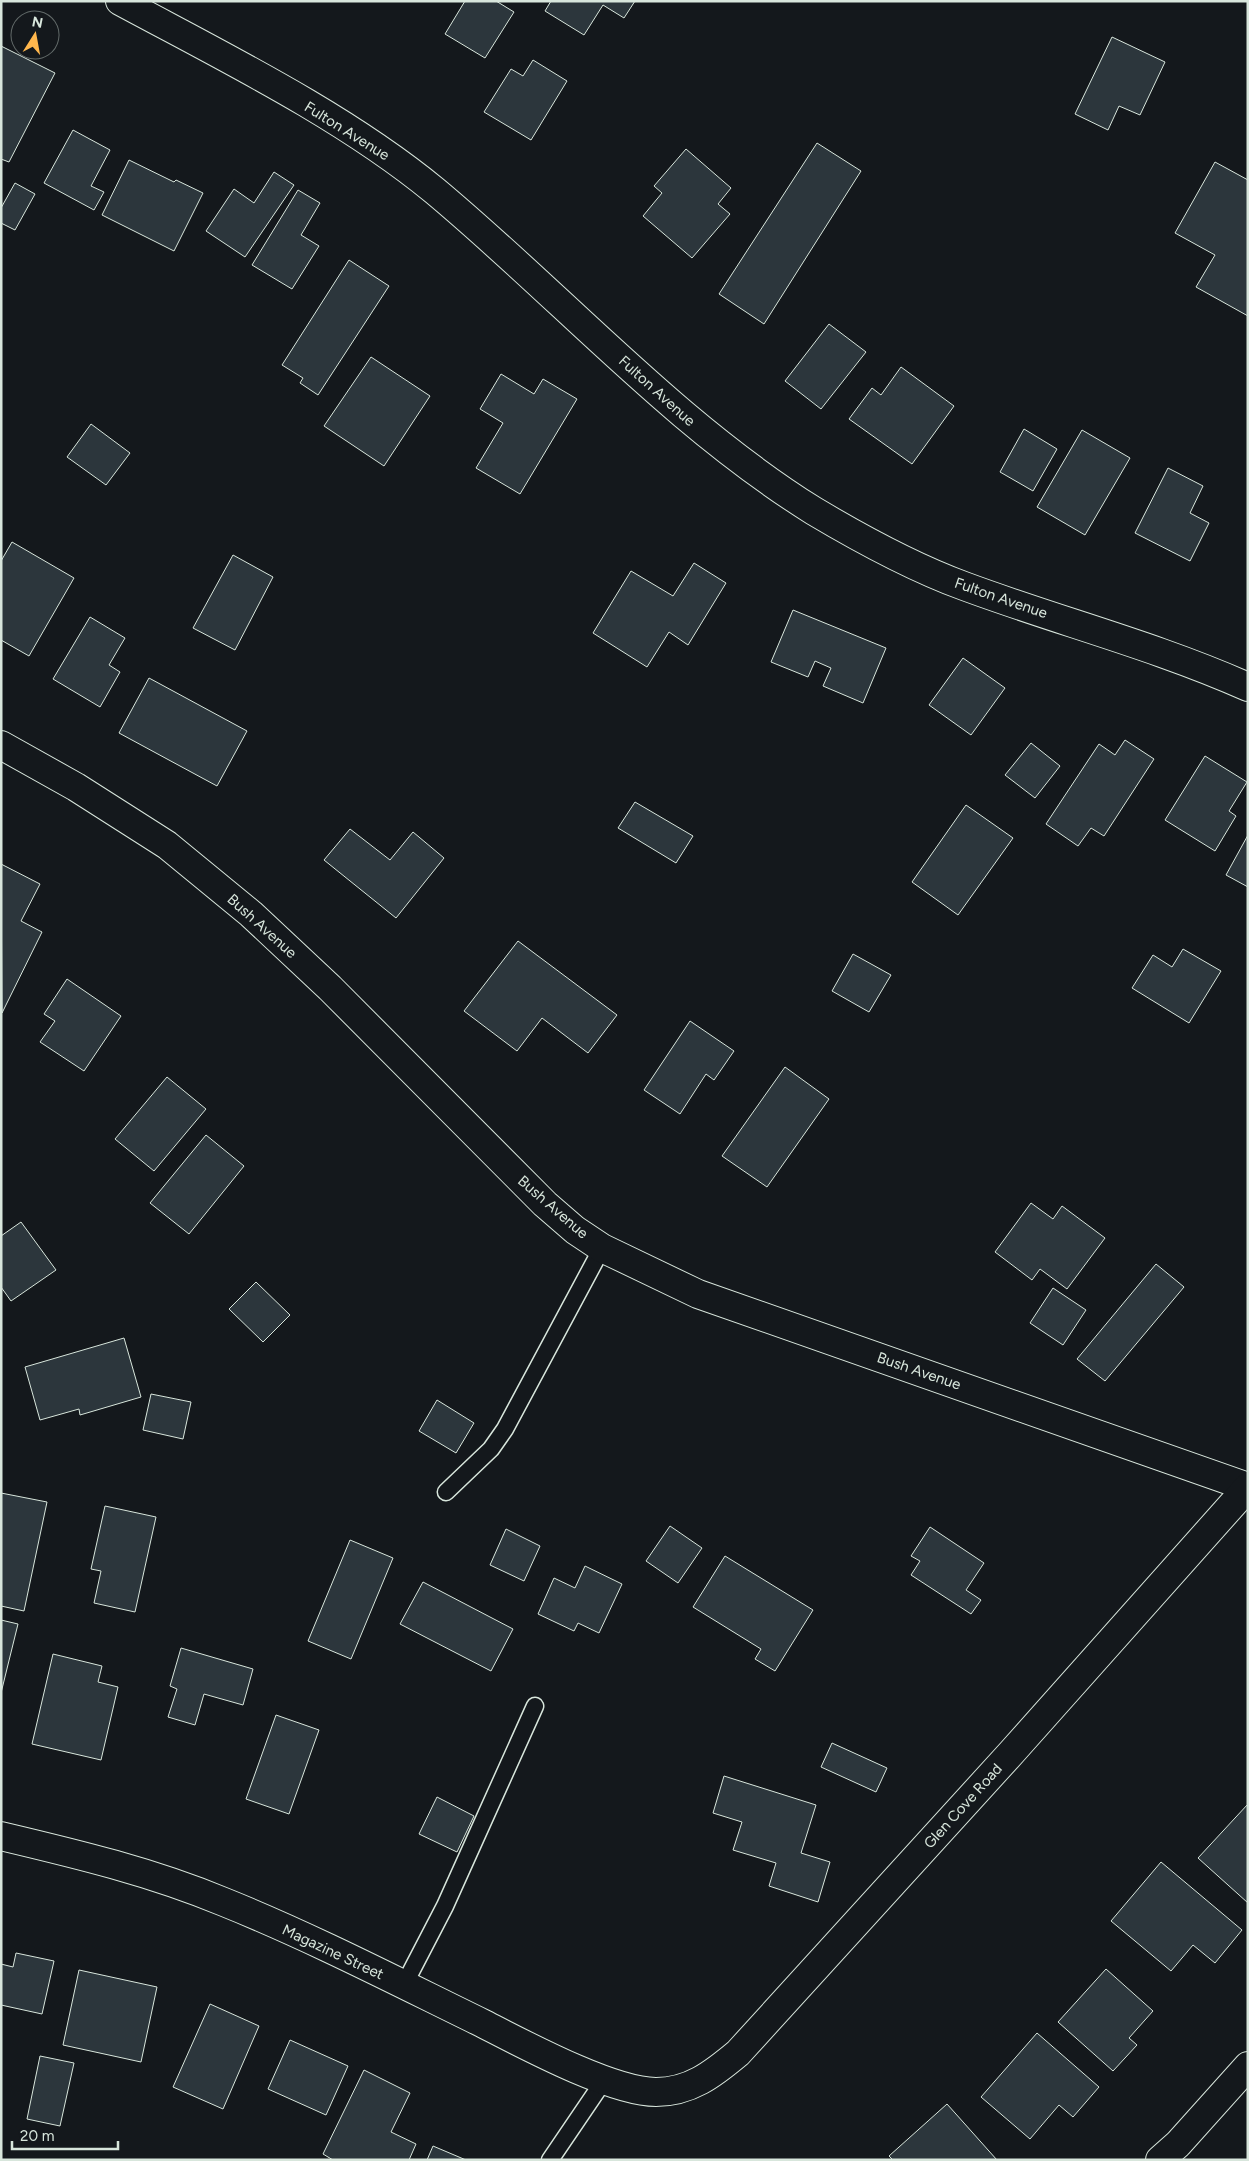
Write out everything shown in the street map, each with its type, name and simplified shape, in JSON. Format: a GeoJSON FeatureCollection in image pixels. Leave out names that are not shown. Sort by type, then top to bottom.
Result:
{"type":"FeatureCollection","features":[{"type":"Feature","properties":{"kind":"street","name":"Fulton Avenue"},"geometry":{"type":"LineString","coordinates":[[120,1],[286,92],[379,149],[432,189],[487,236],[698,429],[753,471],[816,512],[908,562],[961,585],[1174,657],[1248,687]]}},
{"type":"Feature","properties":{"kind":"street","name":"Bush Avenue"},"geometry":{"type":"LineString","coordinates":[[1,745],[76,787],[167,845],[251,914],[330,988],[545,1204],[575,1230],[602,1248],[698,1294],[1248,1487]]}},
{"type":"Feature","properties":{"kind":"street","name":"Glen Cove Road"},"geometry":{"type":"LineString","coordinates":[[656,2092],[678,2089],[701,2082],[738,2053],[1012,1752],[1248,1487]]}},
{"type":"Feature","properties":{"kind":"street","name":"Magazine Street"},"geometry":{"type":"LineString","coordinates":[[1,1836],[98,1859],[165,1879],[225,1902],[404,1985],[530,2047],[605,2079],[635,2089],[656,2092]]}},
{"type":"Feature","properties":{"kind":"street"},"geometry":{"type":"LineString","coordinates":[[1160,2160],[1178,2144],[1248,2066]]}},
{"type":"Feature","properties":{"kind":"lane"},"geometry":{"type":"LineString","coordinates":[[446,1492],[491,1449],[506,1429],[602,1248]]}},
{"type":"Feature","properties":{"kind":"lane"},"geometry":{"type":"LineString","coordinates":[[404,1985],[445,1906],[535,1706]]}},
{"type":"Feature","properties":{"kind":"lane"},"geometry":{"type":"LineString","coordinates":[[550,2160],[605,2079]]}},
{"type":"Feature","properties":{"kind":"building"},"geometry":{"type":"Polygon","coordinates":[[[465,1],[496,1],[514,12],[485,58],[445,34],[465,1]]]}},
{"type":"Feature","properties":{"kind":"building"},"geometry":{"type":"Polygon","coordinates":[[[551,1],[635,1],[624,18],[603,5],[584,35],[545,11],[551,1]]]}},
{"type":"Feature","properties":{"kind":"building"},"geometry":{"type":"Polygon","coordinates":[[[1112,37],[1165,62],[1140,115],[1119,106],[1108,130],[1075,114],[1112,37]]]}},
{"type":"Feature","properties":{"kind":"building"},"geometry":{"type":"Polygon","coordinates":[[[1,46],[10,50],[10,60],[29,60],[55,73],[9,162],[1,159],[1,46]]]}},
{"type":"Feature","properties":{"kind":"building"},"geometry":{"type":"Polygon","coordinates":[[[533,60],[567,81],[531,140],[484,112],[511,69],[523,76],[533,60]]]}},
{"type":"Feature","properties":{"kind":"building"},"geometry":{"type":"Polygon","coordinates":[[[73,130],[110,150],[91,186],[104,192],[94,210],[44,183],[73,130]]]}},
{"type":"Feature","properties":{"kind":"building"},"geometry":{"type":"Polygon","coordinates":[[[817,143],[861,171],[764,324],[719,294],[817,143]]]}},
{"type":"Feature","properties":{"kind":"building"},"geometry":{"type":"Polygon","coordinates":[[[686,149],[731,188],[718,204],[730,214],[692,258],[643,216],[662,193],[654,186],[686,149]]]}},
{"type":"Feature","properties":{"kind":"building"},"geometry":{"type":"Polygon","coordinates":[[[129,160],[174,182],[176,180],[203,193],[174,251],[102,215],[129,160]]]}},
{"type":"Feature","properties":{"kind":"building"},"geometry":{"type":"Polygon","coordinates":[[[1215,162],[1248,180],[1248,316],[1196,287],[1215,255],[1175,233],[1215,162]]]}},
{"type":"Feature","properties":{"kind":"building"},"geometry":{"type":"Polygon","coordinates":[[[274,172],[294,185],[245,257],[206,231],[234,189],[254,203],[274,172]]]}},
{"type":"Feature","properties":{"kind":"building"},"geometry":{"type":"Polygon","coordinates":[[[15,183],[35,194],[15,230],[1,223],[1,208],[15,183]]]}},
{"type":"Feature","properties":{"kind":"building"},"geometry":{"type":"Polygon","coordinates":[[[298,190],[320,203],[301,235],[319,246],[292,289],[252,265],[298,190]]]}},
{"type":"Feature","properties":{"kind":"building"},"geometry":{"type":"Polygon","coordinates":[[[349,260],[389,286],[318,395],[300,383],[303,378],[282,365],[349,260]]]}},
{"type":"Feature","properties":{"kind":"building"},"geometry":{"type":"Polygon","coordinates":[[[829,324],[866,352],[821,409],[785,381],[829,324]]]}},
{"type":"Feature","properties":{"kind":"building"},"geometry":{"type":"Polygon","coordinates":[[[371,357],[430,396],[384,466],[324,426],[371,357]]]}},
{"type":"Feature","properties":{"kind":"building"},"geometry":{"type":"Polygon","coordinates":[[[901,367],[954,406],[912,464],[849,419],[872,388],[881,395],[901,367]]]}},
{"type":"Feature","properties":{"kind":"building"},"geometry":{"type":"Polygon","coordinates":[[[501,374],[534,394],[543,379],[577,399],[520,494],[476,468],[503,423],[480,409],[501,374]]]}},
{"type":"Feature","properties":{"kind":"building"},"geometry":{"type":"Polygon","coordinates":[[[91,424],[130,453],[106,485],[67,457],[91,424]]]}},
{"type":"Feature","properties":{"kind":"building"},"geometry":{"type":"Polygon","coordinates":[[[1024,429],[1057,449],[1033,491],[1000,472],[1024,429]]]}},
{"type":"Feature","properties":{"kind":"building"},"geometry":{"type":"Polygon","coordinates":[[[1082,430],[1130,458],[1085,535],[1037,507],[1082,430]]]}},
{"type":"Feature","properties":{"kind":"building"},"geometry":{"type":"Polygon","coordinates":[[[1168,468],[1203,486],[1190,513],[1209,523],[1190,561],[1135,533],[1168,468]]]}},
{"type":"Feature","properties":{"kind":"building"},"geometry":{"type":"Polygon","coordinates":[[[12,542],[74,578],[29,656],[1,640],[1,561],[12,542]]]}},
{"type":"Feature","properties":{"kind":"building"},"geometry":{"type":"Polygon","coordinates":[[[233,555],[273,577],[235,650],[193,628],[233,555]]]}},
{"type":"Feature","properties":{"kind":"building"},"geometry":{"type":"Polygon","coordinates":[[[694,563],[726,583],[688,645],[669,632],[647,667],[593,633],[631,571],[673,596],[694,563]]]}},
{"type":"Feature","properties":{"kind":"building"},"geometry":{"type":"Polygon","coordinates":[[[793,610],[886,648],[863,703],[823,686],[831,668],[815,661],[808,677],[771,662],[793,610]]]}},
{"type":"Feature","properties":{"kind":"building"},"geometry":{"type":"Polygon","coordinates":[[[90,617],[125,638],[109,665],[120,672],[100,707],[53,679],[90,617]]]}},
{"type":"Feature","properties":{"kind":"building"},"geometry":{"type":"Polygon","coordinates":[[[963,658],[1005,688],[971,735],[929,705],[963,658]]]}},
{"type":"Feature","properties":{"kind":"building"},"geometry":{"type":"Polygon","coordinates":[[[149,678],[247,731],[217,786],[119,733],[149,678]]]}},
{"type":"Feature","properties":{"kind":"building"},"geometry":{"type":"Polygon","coordinates":[[[1125,740],[1154,759],[1104,836],[1091,828],[1078,846],[1046,824],[1099,744],[1115,755],[1125,740]]]}},
{"type":"Feature","properties":{"kind":"building"},"geometry":{"type":"Polygon","coordinates":[[[1031,743],[1060,766],[1035,798],[1005,775],[1031,743]]]}},
{"type":"Feature","properties":{"kind":"building"},"geometry":{"type":"Polygon","coordinates":[[[1205,756],[1247,782],[1229,811],[1236,816],[1215,851],[1165,820],[1205,756]]]}},
{"type":"Feature","properties":{"kind":"building"},"geometry":{"type":"Polygon","coordinates":[[[635,802],[693,836],[676,863],[618,828],[635,802]]]}},
{"type":"Feature","properties":{"kind":"building"},"geometry":{"type":"Polygon","coordinates":[[[966,805],[1013,838],[958,915],[912,882],[966,805]]]}},
{"type":"Feature","properties":{"kind":"building"},"geometry":{"type":"Polygon","coordinates":[[[350,829],[390,860],[413,832],[444,858],[396,918],[324,860],[350,829]]]}},
{"type":"Feature","properties":{"kind":"building"},"geometry":{"type":"Polygon","coordinates":[[[1248,835],[1248,887],[1226,875],[1248,835]]]}},
{"type":"Feature","properties":{"kind":"building"},"geometry":{"type":"Polygon","coordinates":[[[1,864],[40,884],[21,921],[42,932],[2,1013],[1,864]]]}},
{"type":"Feature","properties":{"kind":"building"},"geometry":{"type":"Polygon","coordinates":[[[518,941],[617,1015],[588,1053],[542,1018],[517,1051],[464,1011],[518,941]]]}},
{"type":"Feature","properties":{"kind":"building"},"geometry":{"type":"Polygon","coordinates":[[[1183,949],[1221,971],[1189,1023],[1132,988],[1153,955],[1172,967],[1183,949]]]}},
{"type":"Feature","properties":{"kind":"building"},"geometry":{"type":"Polygon","coordinates":[[[853,954],[891,975],[869,1012],[832,991],[853,954]]]}},
{"type":"Feature","properties":{"kind":"building"},"geometry":{"type":"Polygon","coordinates":[[[67,979],[121,1016],[84,1071],[40,1042],[55,1021],[44,1014],[67,979]]]}},
{"type":"Feature","properties":{"kind":"building"},"geometry":{"type":"Polygon","coordinates":[[[690,1021],[734,1051],[714,1080],[706,1074],[680,1114],[644,1090],[690,1021]]]}},
{"type":"Feature","properties":{"kind":"building"},"geometry":{"type":"Polygon","coordinates":[[[785,1067],[829,1099],[767,1187],[722,1156],[785,1067]]]}},
{"type":"Feature","properties":{"kind":"building"},"geometry":{"type":"Polygon","coordinates":[[[167,1077],[206,1109],[154,1171],[115,1139],[167,1077]]]}},
{"type":"Feature","properties":{"kind":"building"},"geometry":{"type":"Polygon","coordinates":[[[206,1135],[244,1166],[189,1234],[150,1203],[206,1135]]]}},
{"type":"Feature","properties":{"kind":"building"},"geometry":{"type":"Polygon","coordinates":[[[1031,1203],[1053,1219],[1062,1206],[1105,1238],[1067,1289],[1040,1269],[1032,1280],[995,1252],[1031,1203]]]}},
{"type":"Feature","properties":{"kind":"building"},"geometry":{"type":"Polygon","coordinates":[[[21,1222],[56,1270],[11,1301],[1,1287],[1,1236],[21,1222]]]}},
{"type":"Feature","properties":{"kind":"building"},"geometry":{"type":"Polygon","coordinates":[[[1156,1264],[1184,1287],[1105,1381],[1077,1359],[1156,1264]]]}},
{"type":"Feature","properties":{"kind":"building"},"geometry":{"type":"Polygon","coordinates":[[[256,1282],[290,1315],[263,1342],[229,1309],[256,1282]]]}},
{"type":"Feature","properties":{"kind":"building"},"geometry":{"type":"Polygon","coordinates":[[[1053,1288],[1086,1310],[1063,1345],[1030,1323],[1053,1288]]]}},
{"type":"Feature","properties":{"kind":"building"},"geometry":{"type":"Polygon","coordinates":[[[124,1338],[141,1397],[80,1415],[79,1409],[40,1420],[25,1367],[124,1338]]]}},
{"type":"Feature","properties":{"kind":"building"},"geometry":{"type":"Polygon","coordinates":[[[151,1394],[191,1402],[183,1439],[143,1430],[151,1394]]]}},
{"type":"Feature","properties":{"kind":"building"},"geometry":{"type":"Polygon","coordinates":[[[437,1400],[474,1423],[456,1453],[419,1431],[437,1400]]]}},
{"type":"Feature","properties":{"kind":"building"},"geometry":{"type":"Polygon","coordinates":[[[1,1493],[47,1502],[24,1611],[1,1606],[1,1493]]]}},
{"type":"Feature","properties":{"kind":"building"},"geometry":{"type":"Polygon","coordinates":[[[105,1506],[156,1517],[135,1612],[94,1603],[101,1571],[91,1569],[105,1506]]]}},
{"type":"Feature","properties":{"kind":"building"},"geometry":{"type":"Polygon","coordinates":[[[670,1526],[702,1548],[678,1583],[646,1561],[670,1526]]]}},
{"type":"Feature","properties":{"kind":"building"},"geometry":{"type":"Polygon","coordinates":[[[930,1527],[984,1563],[966,1590],[981,1600],[971,1614],[911,1575],[920,1561],[911,1556],[930,1527]]]}},
{"type":"Feature","properties":{"kind":"building"},"geometry":{"type":"Polygon","coordinates":[[[506,1529],[540,1546],[524,1581],[490,1565],[506,1529]]]}},
{"type":"Feature","properties":{"kind":"building"},"geometry":{"type":"Polygon","coordinates":[[[350,1540],[393,1558],[351,1659],[308,1641],[350,1540]]]}},
{"type":"Feature","properties":{"kind":"building"},"geometry":{"type":"Polygon","coordinates":[[[725,1556],[813,1610],[775,1671],[755,1659],[761,1649],[693,1607],[725,1556]]]}},
{"type":"Feature","properties":{"kind":"building"},"geometry":{"type":"Polygon","coordinates":[[[585,1566],[622,1584],[599,1633],[578,1623],[574,1631],[538,1614],[554,1578],[575,1588],[585,1566]]]}},
{"type":"Feature","properties":{"kind":"building"},"geometry":{"type":"Polygon","coordinates":[[[423,1582],[513,1629],[491,1671],[400,1624],[423,1582]]]}},
{"type":"Feature","properties":{"kind":"building"},"geometry":{"type":"Polygon","coordinates":[[[1,1620],[18,1624],[1,1693],[1,1620]]]}},
{"type":"Feature","properties":{"kind":"building"},"geometry":{"type":"Polygon","coordinates":[[[181,1648],[253,1669],[243,1705],[204,1694],[195,1725],[168,1717],[177,1689],[170,1686],[181,1648]]]}},
{"type":"Feature","properties":{"kind":"building"},"geometry":{"type":"Polygon","coordinates":[[[53,1654],[102,1666],[98,1682],[118,1687],[101,1760],[32,1744],[53,1654]]]}},
{"type":"Feature","properties":{"kind":"building"},"geometry":{"type":"Polygon","coordinates":[[[276,1715],[319,1730],[289,1814],[246,1799],[276,1715]]]}},
{"type":"Feature","properties":{"kind":"building"},"geometry":{"type":"Polygon","coordinates":[[[832,1743],[887,1768],[876,1792],[821,1767],[832,1743]]]}},
{"type":"Feature","properties":{"kind":"building"},"geometry":{"type":"Polygon","coordinates":[[[724,1776],[816,1805],[801,1853],[830,1862],[818,1902],[769,1886],[776,1863],[733,1850],[742,1822],[713,1813],[724,1776]]]}},
{"type":"Feature","properties":{"kind":"building"},"geometry":{"type":"Polygon","coordinates":[[[437,1797],[474,1816],[457,1852],[419,1834],[437,1797]]]}},
{"type":"Feature","properties":{"kind":"building"},"geometry":{"type":"Polygon","coordinates":[[[1248,1804],[1248,1903],[1198,1858],[1248,1804]]]}},
{"type":"Feature","properties":{"kind":"building"},"geometry":{"type":"Polygon","coordinates":[[[1161,1862],[1242,1930],[1215,1963],[1193,1945],[1171,1971],[1111,1921],[1161,1862]]]}},
{"type":"Feature","properties":{"kind":"building"},"geometry":{"type":"Polygon","coordinates":[[[16,1953],[54,1961],[42,2014],[1,2005],[1,1964],[13,1967],[16,1953]]]}},
{"type":"Feature","properties":{"kind":"building"},"geometry":{"type":"Polygon","coordinates":[[[1106,1969],[1153,2011],[1129,2038],[1137,2045],[1113,2071],[1058,2022],[1106,1969]]]}},
{"type":"Feature","properties":{"kind":"building"},"geometry":{"type":"Polygon","coordinates":[[[79,1970],[157,1987],[141,2062],[63,2045],[79,1970]]]}},
{"type":"Feature","properties":{"kind":"building"},"geometry":{"type":"Polygon","coordinates":[[[210,2004],[259,2026],[223,2109],[173,2087],[210,2004]]]}},
{"type":"Feature","properties":{"kind":"building"},"geometry":{"type":"Polygon","coordinates":[[[1037,2033],[1099,2087],[1073,2117],[1059,2105],[1030,2139],[981,2097],[1037,2033]]]}},
{"type":"Feature","properties":{"kind":"building"},"geometry":{"type":"Polygon","coordinates":[[[290,2040],[348,2066],[326,2115],[268,2089],[290,2040]]]}},
{"type":"Feature","properties":{"kind":"building"},"geometry":{"type":"Polygon","coordinates":[[[40,2056],[74,2063],[60,2126],[27,2119],[40,2056]]]}},
{"type":"Feature","properties":{"kind":"building"},"geometry":{"type":"Polygon","coordinates":[[[364,2070],[410,2093],[391,2132],[416,2144],[409,2160],[333,2160],[323,2154],[364,2070]]]}},
{"type":"Feature","properties":{"kind":"building"},"geometry":{"type":"Polygon","coordinates":[[[947,2104],[997,2160],[893,2160],[889,2156],[947,2104]]]}},
{"type":"Feature","properties":{"kind":"building"},"geometry":{"type":"Polygon","coordinates":[[[433,2146],[466,2160],[427,2160],[433,2146]]]}}]}
